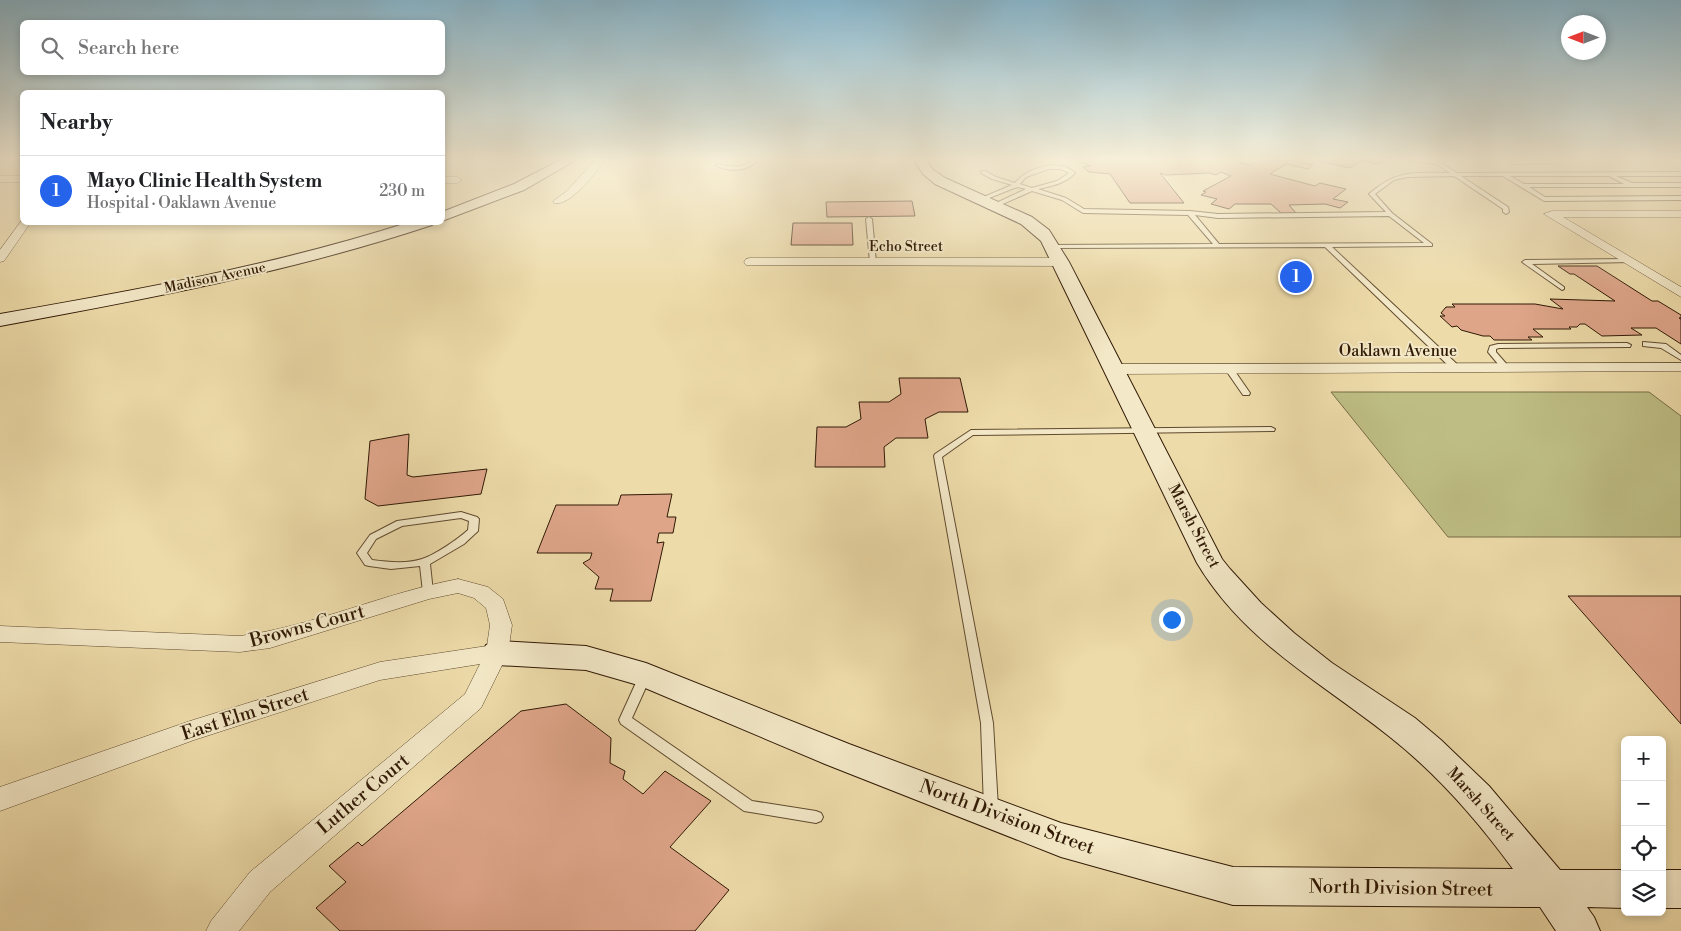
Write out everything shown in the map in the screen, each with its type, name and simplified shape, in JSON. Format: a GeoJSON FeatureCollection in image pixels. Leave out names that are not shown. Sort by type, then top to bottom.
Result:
{"type":"FeatureCollection","features":[{"type":"Feature","properties":{"kind":"street"},"geometry":{"type":"LineString","coordinates":[[445,216],[477,203]]}},
{"type":"Feature","properties":{"kind":"street","name":"Marsh Street"},"geometry":{"type":"LineString","coordinates":[[992,203],[1013,212],[1040,230],[1057,254],[1211,563],[1234,595],[1296,652],[1403,728],[1455,773],[1507,831],[1552,889],[1580,931]]}},
{"type":"Feature","properties":{"kind":"street"},"geometry":{"type":"LineString","coordinates":[[1681,214],[1550,214],[1681,292]]}},
{"type":"Feature","properties":{"kind":"street"},"geometry":{"type":"LineString","coordinates":[[0,258],[24,225]]}},
{"type":"Feature","properties":{"kind":"street","name":"Madison Avenue"},"geometry":{"type":"LineString","coordinates":[[0,310],[238,265],[320,245],[390,225]]}},
{"type":"Feature","properties":{"kind":"street","name":"Madison Avenue"},"geometry":{"type":"LineString","coordinates":[[0,320],[241,273],[344,248],[417,225]]}},
{"type":"Feature","properties":{"kind":"street","name":"Echo Street"},"geometry":{"type":"LineString","coordinates":[[750,262],[873,262],[1057,254]]}},
{"type":"Feature","properties":{"kind":"street","name":"Oaklawn Avenue"},"geometry":{"type":"LineString","coordinates":[[1115,369],[1681,367]]}},
{"type":"Feature","properties":{"kind":"street","name":"Browns Court"},"geometry":{"type":"LineString","coordinates":[[0,634],[240,644],[270,640],[428,592],[458,586],[481,592],[496,604],[501,625],[497,653]]}},
{"type":"Feature","properties":{"kind":"street","name":"North Division Street"},"geometry":{"type":"LineString","coordinates":[[497,653],[586,658],[646,675],[837,754],[1061,840],[1233,886],[1621,889]]}},
{"type":"Feature","properties":{"kind":"street","name":"East Elm Street"},"geometry":{"type":"LineString","coordinates":[[0,799],[190,731],[380,671],[497,653]]}},
{"type":"Feature","properties":{"kind":"street","name":"Luther Court"},"geometry":{"type":"LineString","coordinates":[[221,931],[260,882],[473,702],[497,653]]}},
{"type":"Feature","properties":{"kind":"street"},"geometry":{"type":"LineString","coordinates":[[1666,889],[1681,889]]}},
{"type":"Feature","properties":{"kind":"lane"},"geometry":{"type":"LineString","coordinates":[[1072,203],[1083,211],[1190,213],[1218,216],[1390,214]]}},
{"type":"Feature","properties":{"kind":"lane"},"geometry":{"type":"LineString","coordinates":[[1057,254],[1218,246],[1430,245],[1390,214],[1381,203]]}},
{"type":"Feature","properties":{"kind":"lane"},"geometry":{"type":"LineString","coordinates":[[1499,203],[1506,208],[1506,212]]}},
{"type":"Feature","properties":{"kind":"lane"},"geometry":{"type":"LineString","coordinates":[[1190,213],[1218,246]]}},
{"type":"Feature","properties":{"kind":"lane"},"geometry":{"type":"LineString","coordinates":[[870,219],[873,262]]}},
{"type":"Feature","properties":{"kind":"lane"},"geometry":{"type":"LineString","coordinates":[[1327,246],[1456,368]]}},
{"type":"Feature","properties":{"kind":"lane"},"geometry":{"type":"LineString","coordinates":[[1562,288],[1525,262],[1629,261]]}},
{"type":"Feature","properties":{"kind":"lane"},"geometry":{"type":"LineString","coordinates":[[1646,344],[1663,346],[1681,358]]}},
{"type":"Feature","properties":{"kind":"lane"},"geometry":{"type":"LineString","coordinates":[[1506,368],[1492,352],[1493,348],[1498,346],[1627,345]]}},
{"type":"Feature","properties":{"kind":"lane"},"geometry":{"type":"LineString","coordinates":[[1229,368],[1246,393]]}},
{"type":"Feature","properties":{"kind":"lane"},"geometry":{"type":"LineString","coordinates":[[991,813],[987,723],[938,456],[971,433],[1271,429]]}},
{"type":"Feature","properties":{"kind":"lane"},"geometry":{"type":"LineString","coordinates":[[461,515],[474,520],[473,531],[461,542],[425,562],[391,566],[370,563],[362,553],[374,537],[400,523],[461,515]]}},
{"type":"Feature","properties":{"kind":"lane"},"geometry":{"type":"LineString","coordinates":[[425,562],[428,592]]}},
{"type":"Feature","properties":{"kind":"lane"},"geometry":{"type":"LineString","coordinates":[[646,675],[625,720],[749,807],[816,817]]}},
{"type":"Feature","properties":{"kind":"green space"},"geometry":{"type":"Polygon","coordinates":[[[1331,392],[1649,392],[1681,416],[1681,537],[1448,537],[1331,392]]]}},
{"type":"Feature","properties":{"kind":"building"},"geometry":{"type":"Polygon","coordinates":[[[826,203],[912,203],[915,216],[827,217],[826,203]]]}},
{"type":"Feature","properties":{"kind":"building"},"geometry":{"type":"Polygon","coordinates":[[[1346,203],[1340,208],[1325,204],[1289,205],[1296,213],[1281,213],[1271,204],[1235,204],[1229,209],[1211,204],[1346,203]]]}},
{"type":"Feature","properties":{"kind":"building"},"geometry":{"type":"Polygon","coordinates":[[[793,223],[852,223],[853,245],[791,245],[793,223]]]}},
{"type":"Feature","properties":{"kind":"building"},"geometry":{"type":"Polygon","coordinates":[[[1558,266],[1597,266],[1652,301],[1658,301],[1681,315],[1681,318],[1679,318],[1681,319],[1681,344],[1656,328],[1631,328],[1642,335],[1602,336],[1585,324],[1569,327],[1571,329],[1533,329],[1543,337],[1528,337],[1532,340],[1494,340],[1490,336],[1461,330],[1457,326],[1452,327],[1440,316],[1445,316],[1441,313],[1446,307],[1455,307],[1452,304],[1535,304],[1563,309],[1550,299],[1615,301],[1574,274],[1570,274],[1558,266]]]}},
{"type":"Feature","properties":{"kind":"building"},"geometry":{"type":"Polygon","coordinates":[[[899,378],[960,378],[968,412],[939,412],[925,419],[928,438],[896,438],[884,447],[885,467],[815,467],[817,427],[846,427],[861,419],[859,402],[889,402],[901,394],[899,378]]]}},
{"type":"Feature","properties":{"kind":"building"},"geometry":{"type":"Polygon","coordinates":[[[409,434],[407,475],[413,477],[487,469],[481,494],[378,506],[365,499],[370,441],[409,434]]]}},
{"type":"Feature","properties":{"kind":"building"},"geometry":{"type":"Polygon","coordinates":[[[672,494],[667,517],[676,517],[673,533],[659,533],[657,543],[664,542],[651,601],[610,601],[613,589],[595,589],[599,577],[583,563],[590,559],[592,553],[537,553],[556,505],[618,505],[621,495],[672,494]]]}},
{"type":"Feature","properties":{"kind":"building"},"geometry":{"type":"Polygon","coordinates":[[[1568,596],[1681,596],[1681,724],[1568,596]]]}},
{"type":"Feature","properties":{"kind":"building"},"geometry":{"type":"Polygon","coordinates":[[[566,704],[611,738],[610,763],[625,771],[623,779],[643,794],[665,771],[711,801],[670,847],[729,890],[695,931],[340,931],[316,908],[346,882],[329,866],[358,842],[362,846],[521,711],[566,704]]]}},
{"type":"Feature","properties":{"kind":"place","name":"Mayo Clinic Health System"},"geometry":{"type":"Point","coordinates":[1296,277]}}]}
